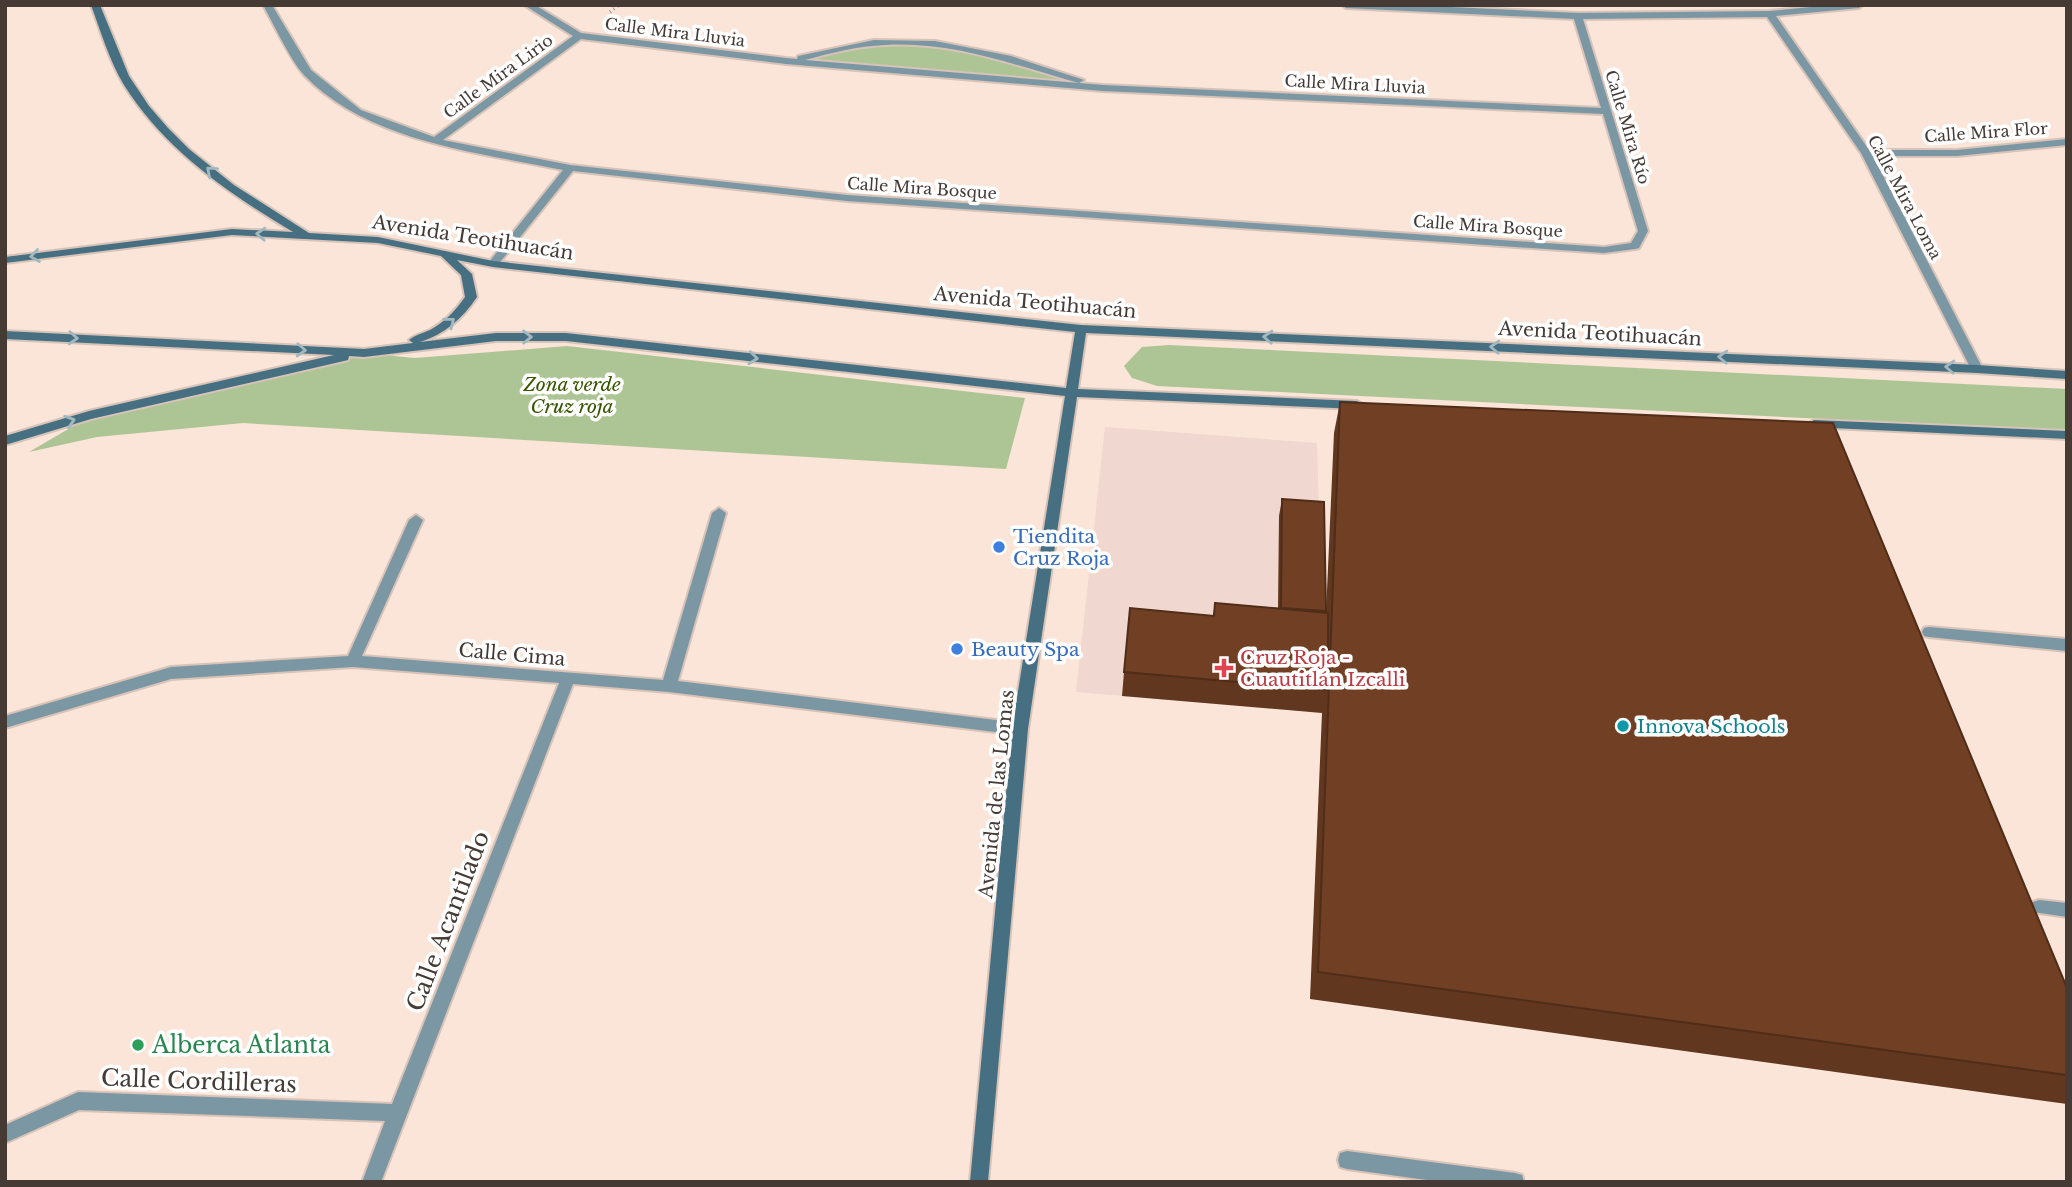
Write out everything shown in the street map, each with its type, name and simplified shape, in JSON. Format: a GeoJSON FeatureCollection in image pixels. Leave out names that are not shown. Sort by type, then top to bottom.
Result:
{"type":"FeatureCollection","features":[{"type":"Feature","properties":{"kind":"main road"},"geometry":{"type":"LineString","coordinates":[[95,5],[128,82],[162,130],[262,210],[309,236]]}},
{"type":"Feature","properties":{"kind":"main road","name":"Avenida Teotihuacán"},"geometry":{"type":"LineString","coordinates":[[5,260],[232,232],[309,236],[378,240],[493,264],[1081,329],[2067,375]]}},
{"type":"Feature","properties":{"kind":"main road"},"geometry":{"type":"LineString","coordinates":[[5,441],[89,415],[364,353],[431,335],[457,318],[471,297],[466,274],[445,255]]}},
{"type":"Feature","properties":{"kind":"main road","name":"Avenida de las Lomas"},"geometry":{"type":"LineString","coordinates":[[978,1182],[1020,729],[1081,329]]}},
{"type":"Feature","properties":{"kind":"main road"},"geometry":{"type":"LineString","coordinates":[[5,335],[364,353],[496,337],[565,337],[1071,393],[1372,406]]}},
{"type":"Feature","properties":{"kind":"main road"},"geometry":{"type":"LineString","coordinates":[[1803,424],[2067,435]]}},
{"type":"Feature","properties":{"kind":"street","name":"Calle Mira Bosque"},"geometry":{"type":"LineString","coordinates":[[267,5],[307,72],[357,112],[435,141],[570,168],[860,199],[1604,250],[1635,246]]}},
{"type":"Feature","properties":{"kind":"street","name":"Calle Mira Lluvia"},"geometry":{"type":"LineString","coordinates":[[528,5],[579,36],[786,61],[1103,88],[1606,111]]}},
{"type":"Feature","properties":{"kind":"street"},"geometry":{"type":"LineString","coordinates":[[1346,5],[1578,16],[1769,14],[1859,5]]}},
{"type":"Feature","properties":{"kind":"street","name":"Calle Mira Loma"},"geometry":{"type":"LineString","coordinates":[[1769,14],[1866,153],[1977,369]]}},
{"type":"Feature","properties":{"kind":"street","name":"Calle Mira Río"},"geometry":{"type":"LineString","coordinates":[[1578,16],[1643,230],[1635,246]]}},
{"type":"Feature","properties":{"kind":"street","name":"Calle Mira Lirio"},"geometry":{"type":"LineString","coordinates":[[435,141],[579,36]]}},
{"type":"Feature","properties":{"kind":"street","name":"Calle Mira Lluvia"},"geometry":{"type":"LineString","coordinates":[[786,61],[852,46],[887,42],[928,44],[995,53],[1103,88]]}},
{"type":"Feature","properties":{"kind":"street","name":"Calle Mira Flor"},"geometry":{"type":"LineString","coordinates":[[1866,153],[1957,153],[2067,142]]}},
{"type":"Feature","properties":{"kind":"street"},"geometry":{"type":"LineString","coordinates":[[493,264],[570,168]]}},
{"type":"Feature","properties":{"kind":"street"},"geometry":{"type":"LineString","coordinates":[[669,686],[719,513]]}},
{"type":"Feature","properties":{"kind":"street"},"geometry":{"type":"LineString","coordinates":[[353,661],[416,520]]}},
{"type":"Feature","properties":{"kind":"street"},"geometry":{"type":"LineString","coordinates":[[1929,632],[2067,645]]}},
{"type":"Feature","properties":{"kind":"street","name":"Calle Cima"},"geometry":{"type":"LineString","coordinates":[[5,722],[171,673],[353,661],[669,686],[1020,729]]}},
{"type":"Feature","properties":{"kind":"street","name":"Calle Acantilado"},"geometry":{"type":"LineString","coordinates":[[372,1182],[568,678]]}},
{"type":"Feature","properties":{"kind":"street"},"geometry":{"type":"LineString","coordinates":[[2039,907],[2067,910]]}},
{"type":"Feature","properties":{"kind":"street","name":"Calle Cordilleras"},"geometry":{"type":"LineString","coordinates":[[5,1134],[78,1101],[397,1113]]}},
{"type":"Feature","properties":{"kind":"street"},"geometry":{"type":"LineString","coordinates":[[1347,1160],[1505,1181]]}},
{"type":"Feature","properties":{"kind":"shaded area"},"geometry":{"type":"Polygon","coordinates":[[[1105,427],[1317,443],[1325,713],[1076,692],[1105,427]]]}},
{"type":"Feature","properties":{"kind":"green space"},"geometry":{"type":"Polygon","coordinates":[[[888,44],[938,48],[984,56],[1076,83],[803,60],[853,48],[888,44]]]}},
{"type":"Feature","properties":{"kind":"green space"},"geometry":{"type":"Polygon","coordinates":[[[1169,345],[2067,389],[2067,431],[1157,386],[1132,378],[1124,366],[1142,347],[1169,345]]]}},
{"type":"Feature","properties":{"kind":"green space","name":"Zona verde Cruz roja"},"geometry":{"type":"Polygon","coordinates":[[[567,346],[1025,398],[1006,469],[243,423],[97,437],[29,452],[82,421],[169,397],[364,353],[415,358],[567,346]]]}},
{"type":"Feature","properties":{"kind":"building","name":"Innova Schools"},"geometry":{"type":"Polygon","coordinates":[[[1340,402],[1833,423],[2067,988],[2067,1075],[1318,972],[1340,402]]]}},
{"type":"Feature","properties":{"kind":"building"},"geometry":{"type":"Polygon","coordinates":[[[1282,499],[1324,502],[1326,611],[1281,608],[1282,499]]]}},
{"type":"Feature","properties":{"kind":"building","name":"Cruz Roja - Cuautitlán Izcalli"},"geometry":{"type":"Polygon","coordinates":[[[1215,603],[1328,613],[1328,690],[1124,672],[1130,608],[1214,616],[1215,603]]]}},
{"type":"Feature","properties":{"kind":"place","name":"Tiendita Cruz Roja"},"geometry":{"type":"Point","coordinates":[999,547]}},
{"type":"Feature","properties":{"kind":"place","name":"Beauty Spa"},"geometry":{"type":"Point","coordinates":[957,649]}},
{"type":"Feature","properties":{"kind":"place","name":"Cruz Roja - Cuautitlán Izcalli"},"geometry":{"type":"Point","coordinates":[1224,668]}},
{"type":"Feature","properties":{"kind":"place","name":"Innova Schools"},"geometry":{"type":"Point","coordinates":[1623,726]}},
{"type":"Feature","properties":{"kind":"place","name":"Alberca Atlanta"},"geometry":{"type":"Point","coordinates":[138,1045]}}]}
